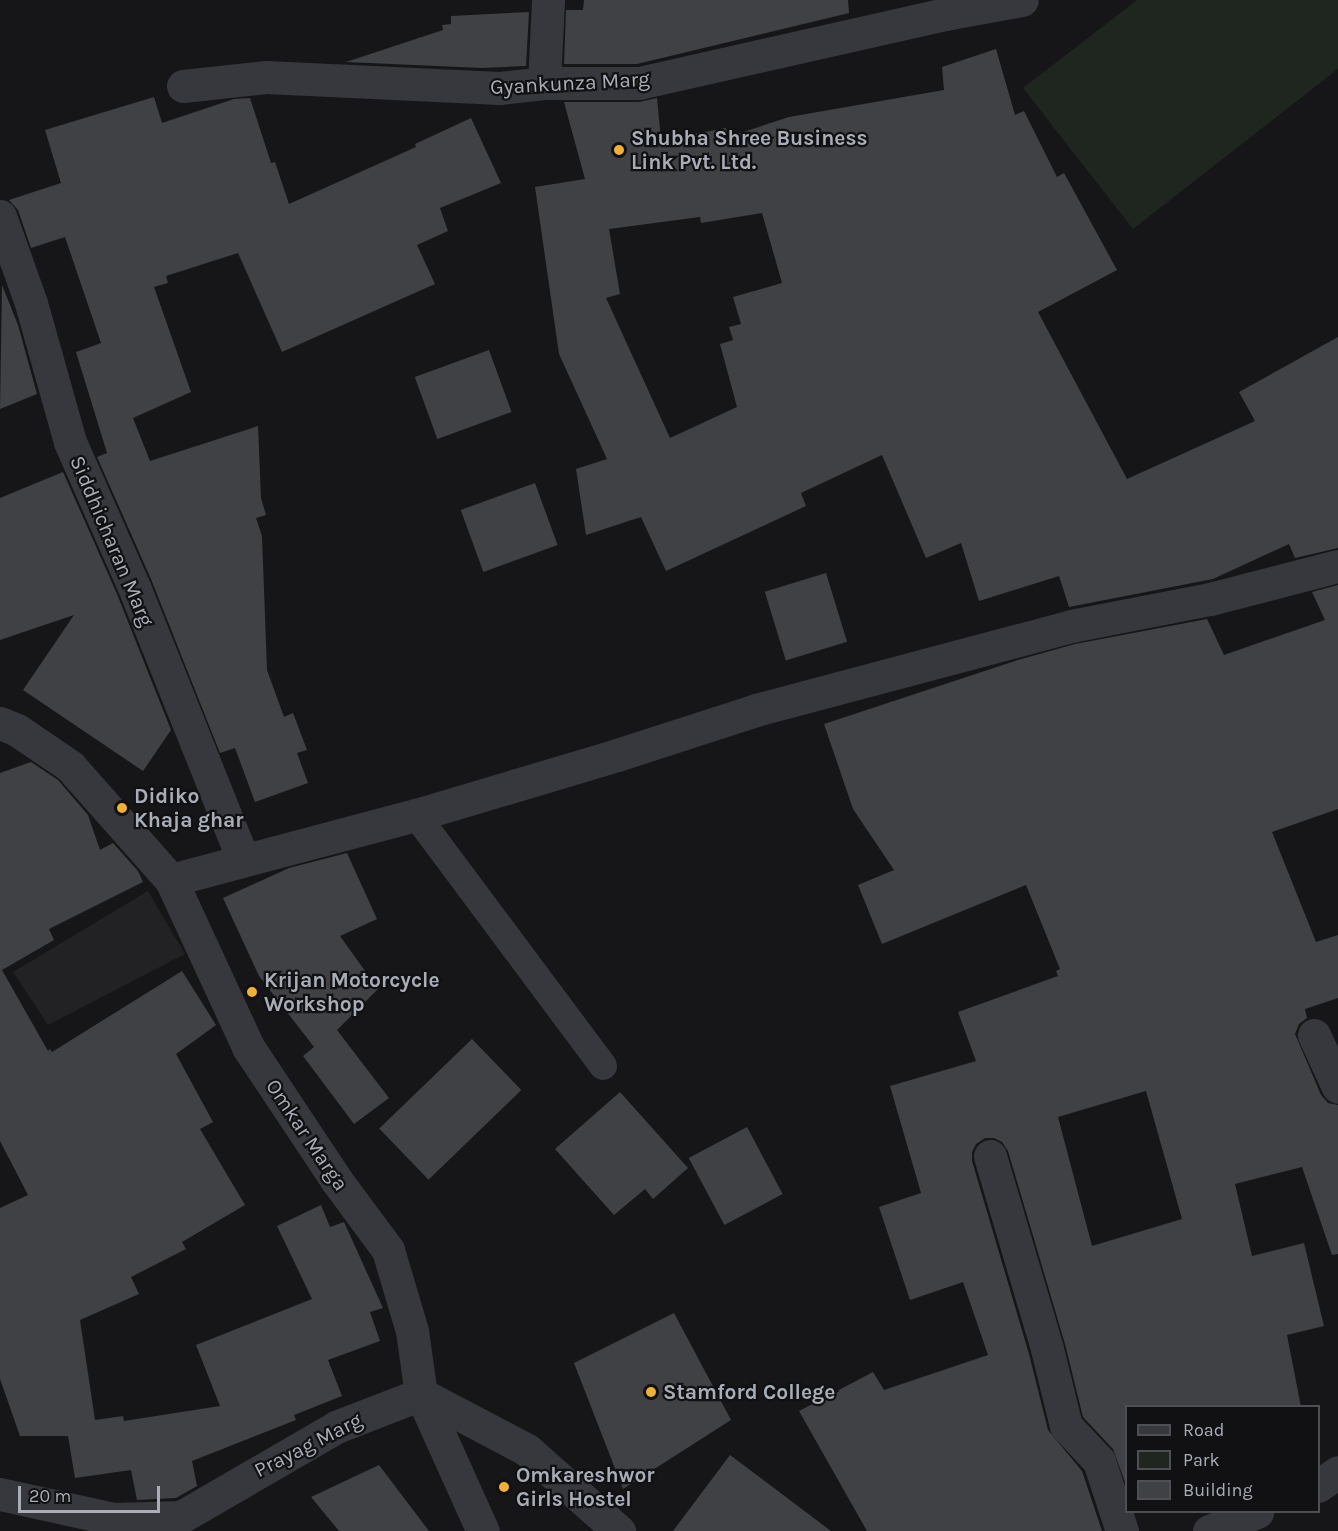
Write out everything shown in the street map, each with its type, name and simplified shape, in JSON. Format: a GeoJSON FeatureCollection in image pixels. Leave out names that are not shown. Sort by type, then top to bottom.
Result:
{"type":"FeatureCollection","features":[{"type":"Feature","properties":{"kind":"street"},"geometry":{"type":"LineString","coordinates":[[544,83],[549,0]]}},
{"type":"Feature","properties":{"kind":"street","name":"Gyankunza Marg"},"geometry":{"type":"LineString","coordinates":[[183,86],[266,77],[500,88],[544,83],[639,83],[945,14],[1022,0]]}},
{"type":"Feature","properties":{"kind":"street","name":"Siddhicharan Marg"},"geometry":{"type":"LineString","coordinates":[[0,216],[31,303],[70,442],[134,587],[243,860]]}},
{"type":"Feature","properties":{"kind":"street"},"geometry":{"type":"LineString","coordinates":[[171,880],[416,814],[617,755],[756,710],[1071,626],[1210,599],[1338,566]]}},
{"type":"Feature","properties":{"kind":"street","name":"Omkar Marga"},"geometry":{"type":"LineString","coordinates":[[0,723],[16,730],[70,766],[171,880],[248,1047],[337,1181],[388,1250],[412,1331],[420,1394],[483,1531]]}},
{"type":"Feature","properties":{"kind":"street"},"geometry":{"type":"LineString","coordinates":[[1314,1035],[1338,1087]]}},
{"type":"Feature","properties":{"kind":"street"},"geometry":{"type":"LineString","coordinates":[[990,1156],[1047,1349],[1066,1426],[1099,1461],[1122,1531]]}},
{"type":"Feature","properties":{"kind":"street"},"geometry":{"type":"LineString","coordinates":[[420,1394],[527,1450],[619,1531]]}},
{"type":"Feature","properties":{"kind":"street","name":"Prayag Marg"},"geometry":{"type":"LineString","coordinates":[[0,1494],[114,1519],[182,1517],[336,1427],[420,1394]]}},
{"type":"Feature","properties":{"kind":"street"},"geometry":{"type":"LineString","coordinates":[[1320,1485],[1338,1472]]}},
{"type":"Feature","properties":{"kind":"street"},"geometry":{"type":"LineString","coordinates":[[1209,1531],[1254,1513]]}},
{"type":"Feature","properties":{"kind":"lane"},"geometry":{"type":"LineString","coordinates":[[416,814],[603,1066]]}},
{"type":"Feature","properties":{"kind":"shaded area"},"geometry":{"type":"Polygon","coordinates":[[[148,891],[185,954],[48,1025],[13,972],[148,891]]]}},
{"type":"Feature","properties":{"kind":"green space"},"geometry":{"type":"Polygon","coordinates":[[[1137,0],[1338,0],[1338,69],[1133,229],[1023,88],[1137,0]]]}},
{"type":"Feature","properties":{"kind":"building"},"geometry":{"type":"Polygon","coordinates":[[[584,0],[848,0],[849,13],[637,64],[564,64],[566,10],[583,10],[584,0]]]}},
{"type":"Feature","properties":{"kind":"building"},"geometry":{"type":"Polygon","coordinates":[[[529,12],[526,66],[482,68],[346,62],[443,30],[442,25],[451,24],[451,16],[529,12]]]}},
{"type":"Feature","properties":{"kind":"building"},"geometry":{"type":"Polygon","coordinates":[[[996,49],[1015,115],[1024,111],[1057,177],[1064,173],[1117,270],[1038,312],[1127,479],[1255,421],[1239,392],[1338,337],[1338,548],[1295,558],[1289,544],[1213,579],[1069,607],[1059,576],[979,601],[961,543],[926,558],[882,455],[801,493],[806,506],[666,571],[641,517],[586,535],[576,469],[607,459],[559,354],[535,187],[585,179],[564,102],[639,102],[657,98],[661,140],[726,128],[728,137],[789,117],[944,90],[942,67],[996,49]],[[762,213],[701,223],[700,217],[609,229],[620,294],[606,298],[670,438],[737,407],[720,344],[733,340],[729,327],[741,324],[733,297],[782,283],[762,213]]]}},
{"type":"Feature","properties":{"kind":"building"},"geometry":{"type":"Polygon","coordinates":[[[154,97],[162,123],[234,99],[250,98],[271,163],[275,162],[289,204],[416,147],[415,144],[471,118],[501,183],[440,208],[448,231],[417,245],[435,284],[282,352],[238,253],[166,276],[168,283],[154,287],[191,392],[133,418],[150,461],[258,426],[261,498],[266,515],[256,518],[262,536],[267,670],[284,717],[293,713],[307,750],[297,753],[308,783],[255,802],[235,748],[220,753],[151,579],[97,457],[107,453],[76,352],[101,343],[65,237],[31,248],[18,210],[9,200],[61,183],[45,130],[154,97]]]}},
{"type":"Feature","properties":{"kind":"building"},"geometry":{"type":"Polygon","coordinates":[[[2,285],[18,325],[37,394],[0,409],[2,285]]]}},
{"type":"Feature","properties":{"kind":"building"},"geometry":{"type":"Polygon","coordinates":[[[489,350],[512,412],[437,439],[415,377],[489,350]]]}},
{"type":"Feature","properties":{"kind":"building"},"geometry":{"type":"Polygon","coordinates":[[[63,472],[117,594],[171,730],[143,771],[23,690],[74,615],[0,640],[0,498],[63,472]]]}},
{"type":"Feature","properties":{"kind":"building"},"geometry":{"type":"Polygon","coordinates":[[[535,483],[558,545],[483,572],[461,510],[535,483]]]}},
{"type":"Feature","properties":{"kind":"building"},"geometry":{"type":"Polygon","coordinates":[[[826,573],[847,642],[786,661],[765,592],[826,573]]]}},
{"type":"Feature","properties":{"kind":"building"},"geometry":{"type":"Polygon","coordinates":[[[1338,585],[1338,809],[1272,832],[1316,942],[1338,935],[1338,998],[1305,1009],[1307,1018],[1299,1024],[1295,1034],[1321,1095],[1328,1103],[1338,1105],[1338,1254],[1332,1255],[1302,1167],[1235,1184],[1252,1256],[1304,1243],[1324,1326],[1287,1335],[1301,1405],[1125,1405],[1125,1482],[1113,1449],[1083,1417],[1065,1344],[1008,1151],[1002,1142],[994,1138],[985,1138],[976,1144],[972,1152],[972,1161],[1029,1354],[1048,1430],[1082,1471],[1102,1531],[867,1531],[799,1411],[873,1372],[884,1390],[988,1355],[963,1282],[910,1300],[879,1207],[921,1193],[890,1086],[976,1061],[958,1012],[1058,976],[1056,971],[1060,969],[1026,885],[882,944],[858,885],[894,870],[853,809],[824,724],[1018,660],[1075,644],[1207,619],[1224,655],[1325,620],[1312,592],[1338,585]],[[1146,1091],[1058,1117],[1092,1246],[1182,1219],[1146,1091]]]}},
{"type":"Feature","properties":{"kind":"building"},"geometry":{"type":"Polygon","coordinates":[[[31,762],[58,780],[88,815],[100,850],[113,843],[138,871],[143,882],[49,929],[54,940],[2,970],[48,1051],[50,1049],[52,1052],[182,971],[216,1025],[176,1054],[213,1122],[200,1129],[245,1205],[182,1242],[186,1249],[131,1277],[139,1294],[80,1320],[95,1420],[123,1416],[124,1421],[220,1406],[196,1345],[312,1299],[277,1226],[321,1205],[330,1227],[344,1222],[383,1308],[370,1312],[380,1341],[328,1360],[342,1396],[294,1415],[296,1420],[192,1461],[197,1486],[176,1498],[137,1500],[131,1470],[75,1478],[68,1436],[20,1436],[0,1379],[0,1208],[28,1195],[0,1141],[0,773],[31,762]]]}},
{"type":"Feature","properties":{"kind":"building"},"geometry":{"type":"Polygon","coordinates":[[[347,853],[377,919],[340,936],[378,989],[337,1030],[389,1098],[354,1124],[303,1056],[314,1047],[259,976],[223,898],[289,868],[347,853]]]}},
{"type":"Feature","properties":{"kind":"building"},"geometry":{"type":"Polygon","coordinates":[[[472,1039],[521,1090],[429,1180],[379,1129],[472,1039]]]}},
{"type":"Feature","properties":{"kind":"building"},"geometry":{"type":"Polygon","coordinates":[[[620,1092],[688,1168],[653,1199],[645,1189],[614,1215],[555,1149],[620,1092]]]}},
{"type":"Feature","properties":{"kind":"building"},"geometry":{"type":"Polygon","coordinates":[[[747,1127],[783,1194],[724,1225],[689,1158],[747,1127]]]}},
{"type":"Feature","properties":{"kind":"building","name":"Stamford College"},"geometry":{"type":"Polygon","coordinates":[[[674,1313],[731,1420],[623,1489],[574,1363],[674,1313]]]}},
{"type":"Feature","properties":{"kind":"building"},"geometry":{"type":"Polygon","coordinates":[[[730,1455],[831,1531],[673,1531],[730,1455]]]}},
{"type":"Feature","properties":{"kind":"building"},"geometry":{"type":"Polygon","coordinates":[[[379,1465],[429,1531],[339,1531],[311,1497],[379,1465]]]}},
{"type":"Feature","properties":{"kind":"place","name":"Shubha Shree Business Link Pvt. Ltd."},"geometry":{"type":"Point","coordinates":[619,150]}},
{"type":"Feature","properties":{"kind":"place","name":"Didiko Khaja ghar"},"geometry":{"type":"Point","coordinates":[122,808]}},
{"type":"Feature","properties":{"kind":"place","name":"Krijan Motorcycle Workshop"},"geometry":{"type":"Point","coordinates":[252,992]}},
{"type":"Feature","properties":{"kind":"place","name":"Stamford College"},"geometry":{"type":"Point","coordinates":[651,1392]}},
{"type":"Feature","properties":{"kind":"place","name":"Omkareshwor Girls Hostel"},"geometry":{"type":"Point","coordinates":[504,1487]}}]}
